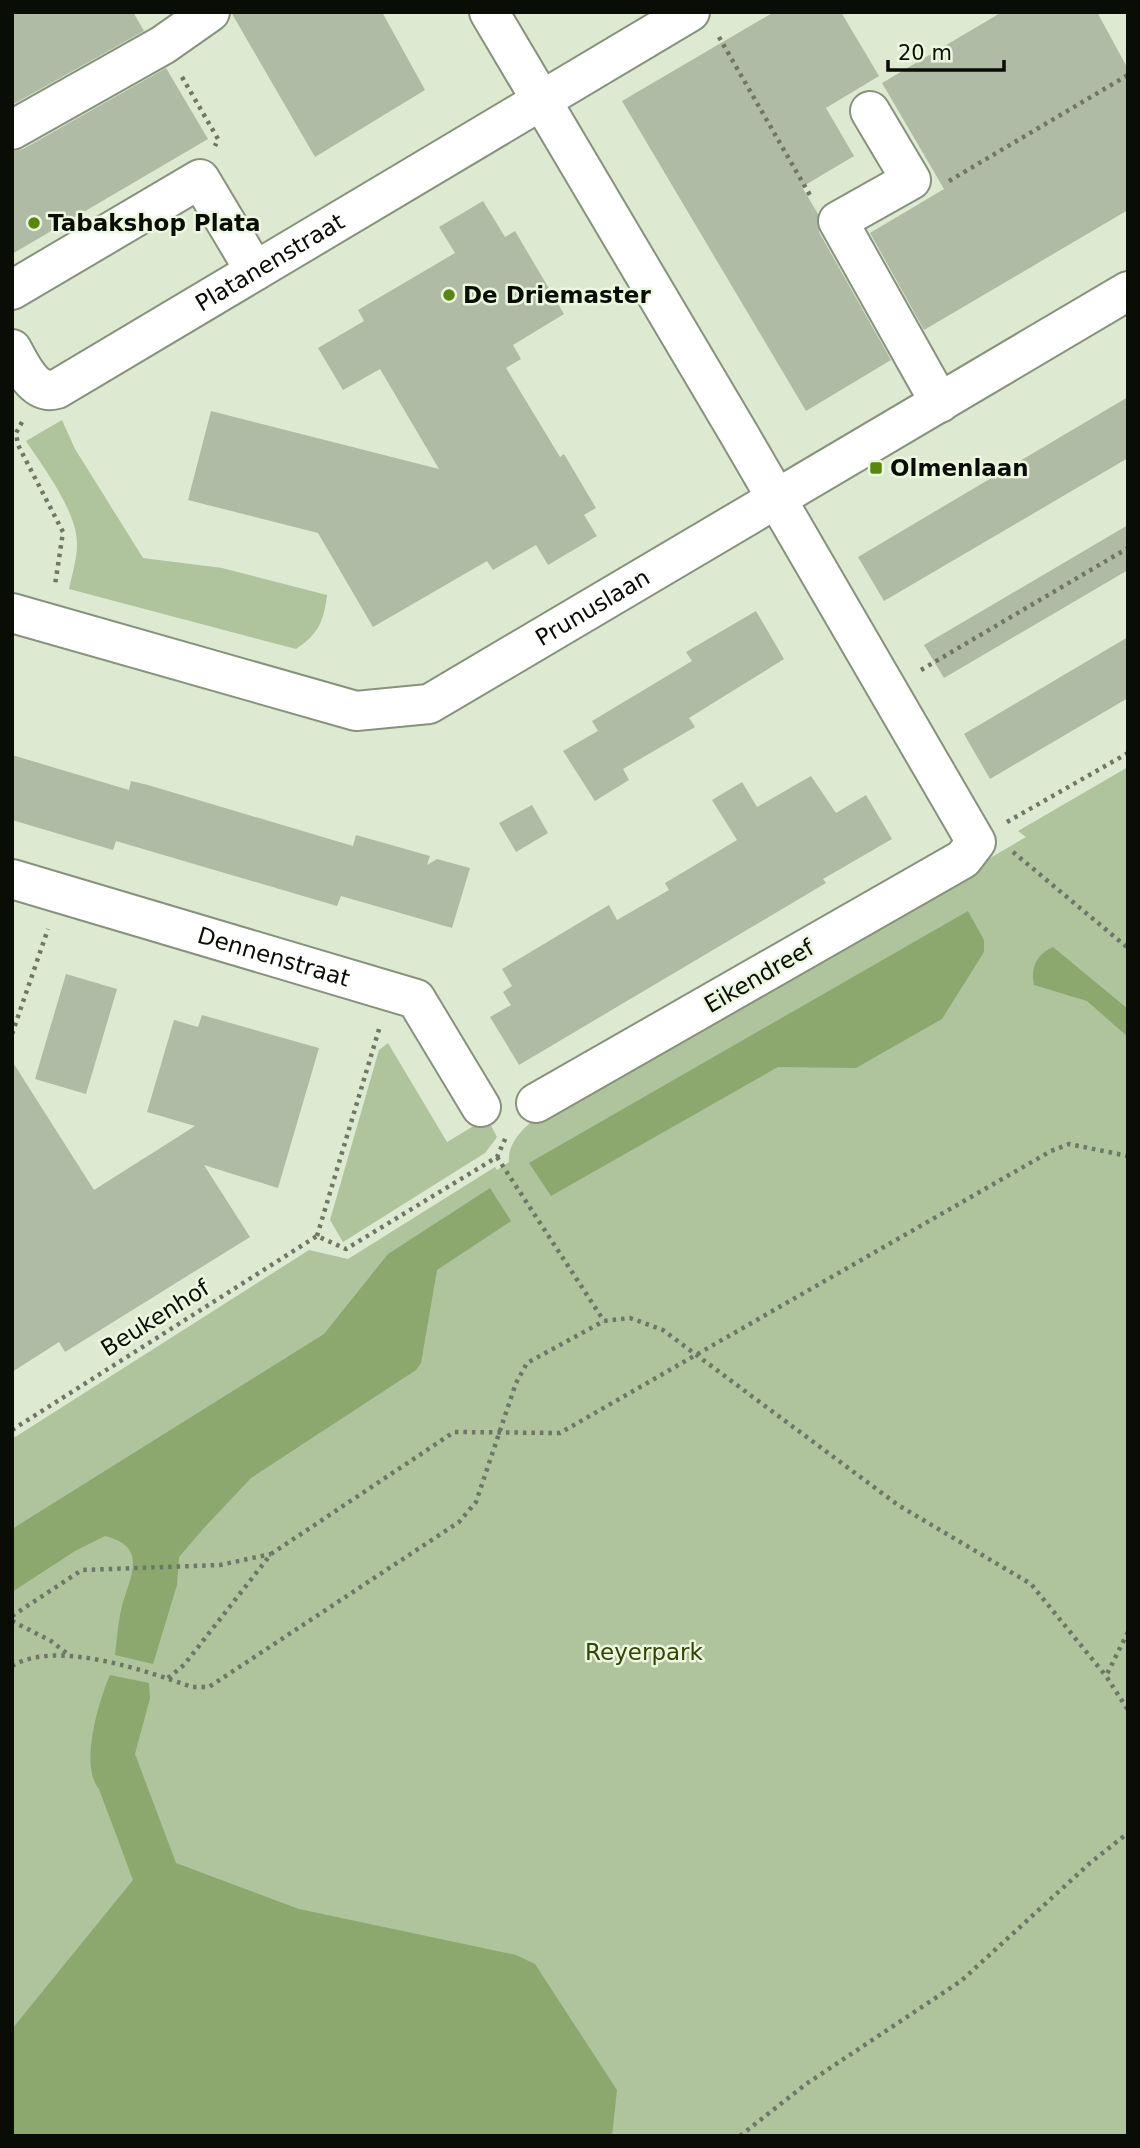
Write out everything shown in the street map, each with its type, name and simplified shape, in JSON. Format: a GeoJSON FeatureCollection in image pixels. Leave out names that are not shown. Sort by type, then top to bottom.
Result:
{"type":"FeatureCollection","features":[{"type":"Feature","properties":{"kind":"street"},"geometry":{"type":"LineString","coordinates":[[12,130],[163,45],[210,12]]}},
{"type":"Feature","properties":{"kind":"street"},"geometry":{"type":"LineString","coordinates":[[489,12],[976,842]]}},
{"type":"Feature","properties":{"kind":"street","name":"Platanenstraat"},"geometry":{"type":"LineString","coordinates":[[45,390],[57,389],[541,102],[704,24]]}},
{"type":"Feature","properties":{"kind":"street"},"geometry":{"type":"LineString","coordinates":[[870,111],[911,180],[838,221],[940,404]]}},
{"type":"Feature","properties":{"kind":"street"},"geometry":{"type":"LineString","coordinates":[[12,290],[200,179],[255,271]]}},
{"type":"Feature","properties":{"kind":"street","name":"Prunuslaan"},"geometry":{"type":"LineString","coordinates":[[29,617],[356,712],[429,704],[1128,291]]}},
{"type":"Feature","properties":{"kind":"street"},"geometry":{"type":"LineString","coordinates":[[12,349],[35,384],[45,390]]}},
{"type":"Feature","properties":{"kind":"street","name":"Eikendreef"},"geometry":{"type":"LineString","coordinates":[[536,1103],[963,859],[976,842]]}},
{"type":"Feature","properties":{"kind":"street","name":"Dennenstraat"},"geometry":{"type":"LineString","coordinates":[[12,879],[416,999],[481,1107]]}},
{"type":"Feature","properties":{"kind":"path"},"geometry":{"type":"LineString","coordinates":[[704,24],[812,199],[838,221]]}},
{"type":"Feature","properties":{"kind":"path"},"geometry":{"type":"LineString","coordinates":[[163,45],[218,139],[200,179]]}},
{"type":"Feature","properties":{"kind":"path"},"geometry":{"type":"LineString","coordinates":[[911,180],[941,185],[1128,75]]}},
{"type":"Feature","properties":{"kind":"path"},"geometry":{"type":"LineString","coordinates":[[29,617],[63,532],[16,438],[19,426],[45,390]]}},
{"type":"Feature","properties":{"kind":"path"},"geometry":{"type":"LineString","coordinates":[[887,690],[1128,548]]}},
{"type":"Feature","properties":{"kind":"path"},"geometry":{"type":"LineString","coordinates":[[976,842],[1128,753]]}},
{"type":"Feature","properties":{"kind":"path"},"geometry":{"type":"LineString","coordinates":[[976,842],[1007,848],[1128,948]]}},
{"type":"Feature","properties":{"kind":"path"},"geometry":{"type":"LineString","coordinates":[[12,1034],[39,951],[63,894]]}},
{"type":"Feature","properties":{"kind":"path"},"geometry":{"type":"LineString","coordinates":[[390,992],[317,1236],[346,1249],[497,1157],[514,1122],[536,1103]]}},
{"type":"Feature","properties":{"kind":"path"},"geometry":{"type":"LineString","coordinates":[[168,1678],[184,1665],[271,1554],[454,1432],[560,1433],[1051,1151],[1069,1144],[1128,1156]]}},
{"type":"Feature","properties":{"kind":"path"},"geometry":{"type":"LineString","coordinates":[[497,1157],[604,1321]]}},
{"type":"Feature","properties":{"kind":"path","name":"Beukenhof"},"geometry":{"type":"LineString","coordinates":[[12,1430],[317,1236]]}},
{"type":"Feature","properties":{"kind":"path"},"geometry":{"type":"LineString","coordinates":[[12,1666],[47,1655],[69,1656],[158,1675],[192,1686],[209,1687],[459,1522],[476,1502],[527,1363],[604,1321],[630,1318],[663,1330],[693,1356],[898,1505],[1031,1584],[1106,1676],[1128,1710]]}},
{"type":"Feature","properties":{"kind":"path"},"geometry":{"type":"LineString","coordinates":[[69,1656],[51,1641],[12,1618],[82,1570],[220,1565],[271,1554]]}},
{"type":"Feature","properties":{"kind":"path"},"geometry":{"type":"LineString","coordinates":[[1106,1676],[1128,1632]]}},
{"type":"Feature","properties":{"kind":"path"},"geometry":{"type":"LineString","coordinates":[[740,2136],[806,2084],[961,1981],[1090,1863],[1128,1833]]}},
{"type":"Feature","properties":{"kind":"green space"},"geometry":{"type":"Polygon","coordinates":[[[62,420],[75,449],[143,558],[222,568],[327,595],[322,620],[315,633],[296,649],[69,589],[77,550],[76,532],[59,491],[26,441],[62,420]]]}},
{"type":"Feature","properties":{"kind":"green space","name":"Reyerpark"},"geometry":{"type":"Polygon","coordinates":[[[1128,767],[1128,2136],[12,2136],[12,1439],[309,1250],[348,1259],[495,1167],[497,1170],[509,1162],[511,1147],[520,1133],[544,1113],[1026,837],[1018,831],[1128,767]]]}},
{"type":"Feature","properties":{"kind":"green space"},"geometry":{"type":"Polygon","coordinates":[[[388,1043],[447,1142],[487,1118],[497,1137],[485,1153],[343,1242],[330,1220],[379,1050],[388,1043]]]}},
{"type":"Feature","properties":{"kind":"shaded area"},"geometry":{"type":"Polygon","coordinates":[[[968,911],[984,940],[984,952],[942,1019],[856,1068],[778,1067],[551,1196],[529,1163],[968,911]]]}},
{"type":"Feature","properties":{"kind":"shaded area"},"geometry":{"type":"Polygon","coordinates":[[[1053,947],[1128,1009],[1128,1037],[1087,1001],[1034,985],[1036,962],[1053,947]]]}},
{"type":"Feature","properties":{"kind":"shaded area"},"geometry":{"type":"Polygon","coordinates":[[[490,1188],[511,1221],[437,1270],[421,1363],[416,1370],[251,1478],[203,1529],[179,1557],[177,1585],[153,1664],[115,1655],[121,1612],[133,1564],[132,1555],[119,1541],[105,1536],[75,1551],[12,1592],[12,1529],[324,1334],[388,1254],[490,1188]]]}},
{"type":"Feature","properties":{"kind":"shaded area"},"geometry":{"type":"Polygon","coordinates":[[[110,1675],[149,1683],[150,1698],[135,1754],[176,1863],[299,1909],[516,1955],[535,1964],[617,2090],[612,2136],[12,2136],[12,2029],[133,1880],[93,1779],[91,1765],[96,1716],[110,1675]]]}},
{"type":"Feature","properties":{"kind":"building"},"geometry":{"type":"Polygon","coordinates":[[[12,12],[133,12],[144,31],[12,105],[12,12]]]}},
{"type":"Feature","properties":{"kind":"building"},"geometry":{"type":"Polygon","coordinates":[[[231,12],[382,12],[425,90],[315,157],[231,12]]]}},
{"type":"Feature","properties":{"kind":"building"},"geometry":{"type":"Polygon","coordinates":[[[774,12],[841,12],[879,76],[826,108],[854,156],[802,187],[818,214],[819,232],[891,360],[806,411],[622,101],[774,12]]]}},
{"type":"Feature","properties":{"kind":"building"},"geometry":{"type":"Polygon","coordinates":[[[1002,12],[1097,12],[1128,69],[1128,210],[924,330],[870,233],[944,189],[882,83],[1002,12]]]}},
{"type":"Feature","properties":{"kind":"building"},"geometry":{"type":"Polygon","coordinates":[[[166,68],[208,139],[12,254],[12,152],[23,149],[166,68]]]}},
{"type":"Feature","properties":{"kind":"building"},"geometry":{"type":"Polygon","coordinates":[[[483,201],[505,237],[515,231],[564,314],[513,345],[521,359],[506,368],[560,457],[564,454],[596,508],[584,515],[597,536],[548,565],[536,545],[493,570],[487,561],[373,627],[318,533],[188,500],[211,411],[439,469],[380,369],[343,390],[318,348],[364,321],[358,310],[455,253],[439,227],[483,201]]]}},
{"type":"Feature","properties":{"kind":"building"},"geometry":{"type":"Polygon","coordinates":[[[1128,397],[1128,458],[884,601],[858,557],[1128,397]]]}},
{"type":"Feature","properties":{"kind":"building"},"geometry":{"type":"Polygon","coordinates":[[[1128,525],[1128,570],[944,678],[924,645],[1128,525]]]}},
{"type":"Feature","properties":{"kind":"building"},"geometry":{"type":"Polygon","coordinates":[[[756,611],[784,659],[689,718],[695,727],[623,769],[629,780],[595,801],[563,751],[598,731],[592,721],[692,661],[686,652],[756,611]]]}},
{"type":"Feature","properties":{"kind":"building"},"geometry":{"type":"Polygon","coordinates":[[[1128,637],[1128,698],[990,779],[964,734],[1128,637]]]}},
{"type":"Feature","properties":{"kind":"building"},"geometry":{"type":"Polygon","coordinates":[[[12,755],[129,790],[131,781],[148,785],[353,846],[356,835],[430,856],[427,865],[437,859],[470,868],[452,928],[341,896],[337,906],[116,841],[113,850],[12,820],[12,755]]]}},
{"type":"Feature","properties":{"kind":"building"},"geometry":{"type":"Polygon","coordinates":[[[811,776],[836,813],[866,795],[892,839],[823,879],[826,883],[519,1065],[490,1017],[511,1005],[503,992],[512,986],[502,969],[609,905],[617,920],[669,890],[665,883],[737,840],[712,800],[742,782],[757,807],[811,776]]]}},
{"type":"Feature","properties":{"kind":"building"},"geometry":{"type":"Polygon","coordinates":[[[532,805],[548,833],[516,852],[499,823],[532,805]]]}},
{"type":"Feature","properties":{"kind":"building"},"geometry":{"type":"Polygon","coordinates":[[[66,974],[117,989],[86,1094],[35,1079],[66,974]]]}},
{"type":"Feature","properties":{"kind":"building"},"geometry":{"type":"Polygon","coordinates":[[[202,1015],[319,1048],[278,1188],[204,1165],[250,1237],[65,1352],[59,1342],[12,1372],[12,1061],[94,1190],[195,1126],[147,1112],[174,1020],[198,1027],[202,1015]]]}},
{"type":"Feature","properties":{"kind":"place","name":"Tabakshop Plata"},"geometry":{"type":"Point","coordinates":[34,223]}},
{"type":"Feature","properties":{"kind":"place","name":"De Driemaster"},"geometry":{"type":"Point","coordinates":[449,295]}},
{"type":"Feature","properties":{"kind":"place","name":"Olmenlaan"},"geometry":{"type":"Point","coordinates":[876,468]}}]}
